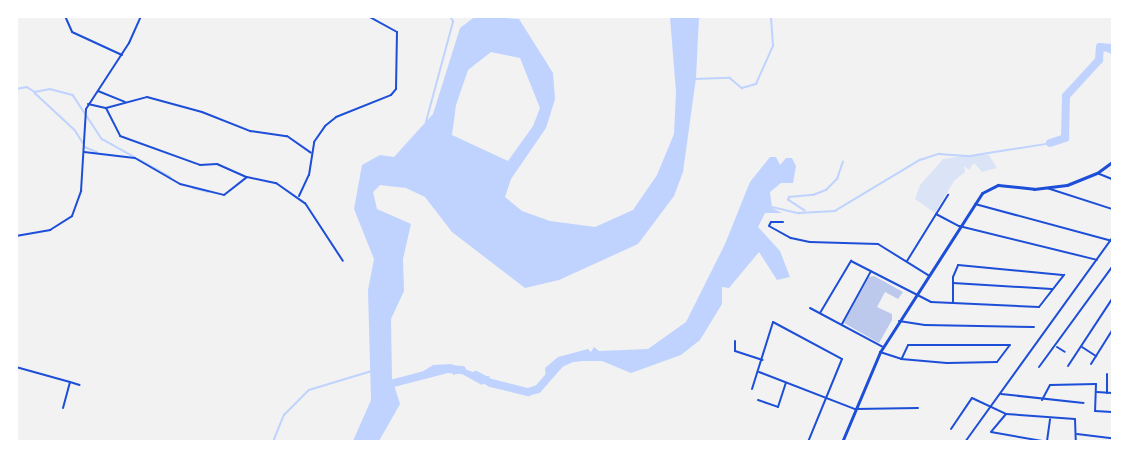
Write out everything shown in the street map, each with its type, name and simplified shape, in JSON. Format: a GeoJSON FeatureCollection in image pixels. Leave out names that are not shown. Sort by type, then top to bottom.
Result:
{"type":"FeatureCollection","features":[{"type":"Feature","properties":{"kind":"main road"},"geometry":{"type":"LineString","coordinates":[[842,441],[880,352],[959,226],[986,189],[998,184],[1047,188],[1097,173],[1113,162]]}},
{"type":"Feature","properties":{"kind":"street"},"geometry":{"type":"LineString","coordinates":[[64,16],[72,32],[122,55]]}},
{"type":"Feature","properties":{"kind":"street"},"geometry":{"type":"LineString","coordinates":[[16,236],[50,230],[72,216],[81,191],[88,104],[122,55],[141,16]]}},
{"type":"Feature","properties":{"kind":"street"},"geometry":{"type":"LineString","coordinates":[[299,196],[309,175],[314,142],[334,118],[391,96],[396,89],[397,32],[368,16]]}},
{"type":"Feature","properties":{"kind":"street"},"geometry":{"type":"LineString","coordinates":[[97,91],[125,102]]}},
{"type":"Feature","properties":{"kind":"street"},"geometry":{"type":"LineString","coordinates":[[88,104],[106,108],[147,97],[194,109],[246,129],[287,136],[312,153]]}},
{"type":"Feature","properties":{"kind":"street"},"geometry":{"type":"LineString","coordinates":[[106,108],[120,136],[200,165],[217,164],[247,177],[276,183],[299,196],[342,261]]}},
{"type":"Feature","properties":{"kind":"street"},"geometry":{"type":"LineString","coordinates":[[84,152],[135,158],[180,184],[224,195],[247,177]]}},
{"type":"Feature","properties":{"kind":"street"},"geometry":{"type":"LineString","coordinates":[[1097,173],[1113,179]]}},
{"type":"Feature","properties":{"kind":"street"},"geometry":{"type":"LineString","coordinates":[[1047,188],[1113,209]]}},
{"type":"Feature","properties":{"kind":"street"},"geometry":{"type":"LineString","coordinates":[[907,261],[948,195]]}},
{"type":"Feature","properties":{"kind":"street"},"geometry":{"type":"LineString","coordinates":[[965,441],[1112,240],[975,204]]}},
{"type":"Feature","properties":{"kind":"street"},"geometry":{"type":"LineString","coordinates":[[936,214],[959,226],[1097,260]]}},
{"type":"Feature","properties":{"kind":"street"},"geometry":{"type":"LineString","coordinates":[[783,222],[770,222],[770,227],[779,233],[810,242],[878,244],[928,275]]}},
{"type":"Feature","properties":{"kind":"street"},"geometry":{"type":"LineString","coordinates":[[820,313],[851,261],[931,302],[1039,307],[1064,275],[958,265],[953,283],[953,303]]}},
{"type":"Feature","properties":{"kind":"street"},"geometry":{"type":"LineString","coordinates":[[1039,367],[1057,346],[1113,267]]}},
{"type":"Feature","properties":{"kind":"street"},"geometry":{"type":"LineString","coordinates":[[842,324],[871,271]]}},
{"type":"Feature","properties":{"kind":"street"},"geometry":{"type":"LineString","coordinates":[[953,283],[1053,289]]}},
{"type":"Feature","properties":{"kind":"street"},"geometry":{"type":"LineString","coordinates":[[1068,366],[1113,299]]}},
{"type":"Feature","properties":{"kind":"street"},"geometry":{"type":"LineString","coordinates":[[810,308],[883,347]]}},
{"type":"Feature","properties":{"kind":"street"},"geometry":{"type":"LineString","coordinates":[[899,321],[925,325],[1034,327]]}},
{"type":"Feature","properties":{"kind":"street"},"geometry":{"type":"LineString","coordinates":[[752,389],[763,360],[773,322],[842,359],[808,441]]}},
{"type":"Feature","properties":{"kind":"street"},"geometry":{"type":"LineString","coordinates":[[1091,364],[1113,331]]}},
{"type":"Feature","properties":{"kind":"street"},"geometry":{"type":"LineString","coordinates":[[735,341],[735,351],[763,360]]}},
{"type":"Feature","properties":{"kind":"street"},"geometry":{"type":"LineString","coordinates":[[880,352],[901,359],[998,362],[1010,345],[908,345],[901,359]]}},
{"type":"Feature","properties":{"kind":"street"},"geometry":{"type":"LineString","coordinates":[[1057,346],[1065,352]]}},
{"type":"Feature","properties":{"kind":"street"},"geometry":{"type":"LineString","coordinates":[[1082,346],[1096,356]]}},
{"type":"Feature","properties":{"kind":"street"},"geometry":{"type":"LineString","coordinates":[[16,367],[80,385]]}},
{"type":"Feature","properties":{"kind":"street"},"geometry":{"type":"LineString","coordinates":[[759,372],[855,409],[918,408]]}},
{"type":"Feature","properties":{"kind":"street"},"geometry":{"type":"LineString","coordinates":[[1107,374],[1107,393]]}},
{"type":"Feature","properties":{"kind":"street"},"geometry":{"type":"LineString","coordinates":[[63,408],[70,382]]}},
{"type":"Feature","properties":{"kind":"street"},"geometry":{"type":"LineString","coordinates":[[758,400],[778,407],[786,383]]}},
{"type":"Feature","properties":{"kind":"street"},"geometry":{"type":"LineString","coordinates":[[1042,400],[1052,384],[1095,384],[1095,411],[1113,412]]}},
{"type":"Feature","properties":{"kind":"street"},"geometry":{"type":"LineString","coordinates":[[1096,392],[1113,393]]}},
{"type":"Feature","properties":{"kind":"street"},"geometry":{"type":"LineString","coordinates":[[1000,394],[1084,403]]}},
{"type":"Feature","properties":{"kind":"street"},"geometry":{"type":"LineString","coordinates":[[951,429],[972,398],[989,409],[1006,414],[1050,419],[1075,419],[1076,441]]}},
{"type":"Feature","properties":{"kind":"street"},"geometry":{"type":"LineString","coordinates":[[1006,414],[992,432],[1048,441],[1050,419]]}},
{"type":"Feature","properties":{"kind":"street"},"geometry":{"type":"LineString","coordinates":[[1077,434],[1113,438]]}},
{"type":"Feature","properties":{"kind":"shaded area"},"geometry":{"type":"Polygon","coordinates":[[[968,155],[989,155],[997,168],[982,172],[974,163],[969,170],[964,166],[965,172],[954,181],[935,213],[915,199],[920,185],[943,159],[968,155]]]}},
{"type":"Feature","properties":{"kind":"water"},"geometry":{"type":"Polygon","coordinates":[[[476,16],[519,19],[553,73],[555,99],[546,128],[511,179],[505,197],[522,211],[550,221],[595,227],[633,210],[657,175],[674,134],[676,92],[670,17],[699,17],[696,78],[683,172],[674,196],[638,244],[559,280],[525,288],[452,232],[425,197],[406,188],[380,185],[373,192],[377,209],[411,224],[403,259],[404,291],[391,319],[392,378],[400,404],[379,441],[353,441],[371,400],[368,290],[374,259],[354,209],[362,165],[380,155],[394,157],[433,114],[460,28],[476,16]],[[491,52],[468,70],[456,105],[452,135],[508,161],[533,126],[540,108],[520,58],[491,52]]]}},
{"type":"Feature","properties":{"kind":"water"},"geometry":{"type":"Polygon","coordinates":[[[770,157],[776,157],[780,165],[786,158],[792,158],[796,166],[793,183],[781,183],[770,192],[772,208],[782,213],[765,213],[758,227],[780,251],[790,277],[777,280],[759,252],[729,288],[722,287],[722,304],[700,340],[681,355],[631,373],[602,361],[585,361],[583,355],[576,362],[565,359],[553,369],[548,383],[538,384],[546,379],[545,368],[558,357],[588,349],[591,352],[594,347],[599,351],[648,349],[686,322],[725,244],[750,182],[770,157]]]}},
{"type":"Feature","properties":{"kind":"water"},"geometry":{"type":"Polygon","coordinates":[[[451,364],[490,376],[482,385],[460,373],[453,375],[452,368],[430,371],[421,377],[419,374],[433,365],[451,364]]]}},
{"type":"Feature","properties":{"kind":"building"},"geometry":{"type":"Polygon","coordinates":[[[874,276],[903,292],[898,299],[885,292],[877,307],[892,314],[892,320],[879,343],[844,323],[869,277],[874,276]]]}},
{"type":"Feature","properties":{"kind":"waterway"},"geometry":{"type":"LineString","coordinates":[[426,122],[453,22],[450,16]]}},
{"type":"Feature","properties":{"kind":"waterway"},"geometry":{"type":"LineString","coordinates":[[694,79],[730,78],[742,88],[756,84],[773,46],[771,16]]}},
{"type":"Feature","properties":{"kind":"waterway"},"geometry":{"type":"LineString","coordinates":[[1100,47],[1112,53]]}},
{"type":"Feature","properties":{"kind":"waterway"},"geometry":{"type":"LineString","coordinates":[[1050,143],[1065,138],[1066,96],[1099,60],[1100,47],[1112,48]]}},
{"type":"Feature","properties":{"kind":"waterway"},"geometry":{"type":"LineString","coordinates":[[16,89],[27,87],[35,92],[50,89],[73,95],[102,139],[134,157]]}},
{"type":"Feature","properties":{"kind":"waterway"},"geometry":{"type":"LineString","coordinates":[[35,93],[75,130],[83,143]]}},
{"type":"Feature","properties":{"kind":"waterway"},"geometry":{"type":"LineString","coordinates":[[772,207],[799,213],[835,211],[920,160],[939,154],[970,156],[1046,144]]}},
{"type":"Feature","properties":{"kind":"waterway"},"geometry":{"type":"LineString","coordinates":[[85,147],[97,152]]}},
{"type":"Feature","properties":{"kind":"waterway"},"geometry":{"type":"LineString","coordinates":[[138,159],[170,177]]}},
{"type":"Feature","properties":{"kind":"waterway"},"geometry":{"type":"LineString","coordinates":[[805,211],[788,200],[789,197],[813,195],[826,190],[837,179],[843,162]]}},
{"type":"Feature","properties":{"kind":"waterway"},"geometry":{"type":"LineString","coordinates":[[193,188],[209,192]]}},
{"type":"Feature","properties":{"kind":"waterway"},"geometry":{"type":"LineString","coordinates":[[476,375],[491,383],[528,392],[538,389],[561,363],[572,358],[594,356]]}},
{"type":"Feature","properties":{"kind":"waterway"},"geometry":{"type":"LineString","coordinates":[[386,385],[448,369],[462,370]]}},
{"type":"Feature","properties":{"kind":"waterway"},"geometry":{"type":"LineString","coordinates":[[273,442],[284,415],[309,390],[372,371]]}}]}
